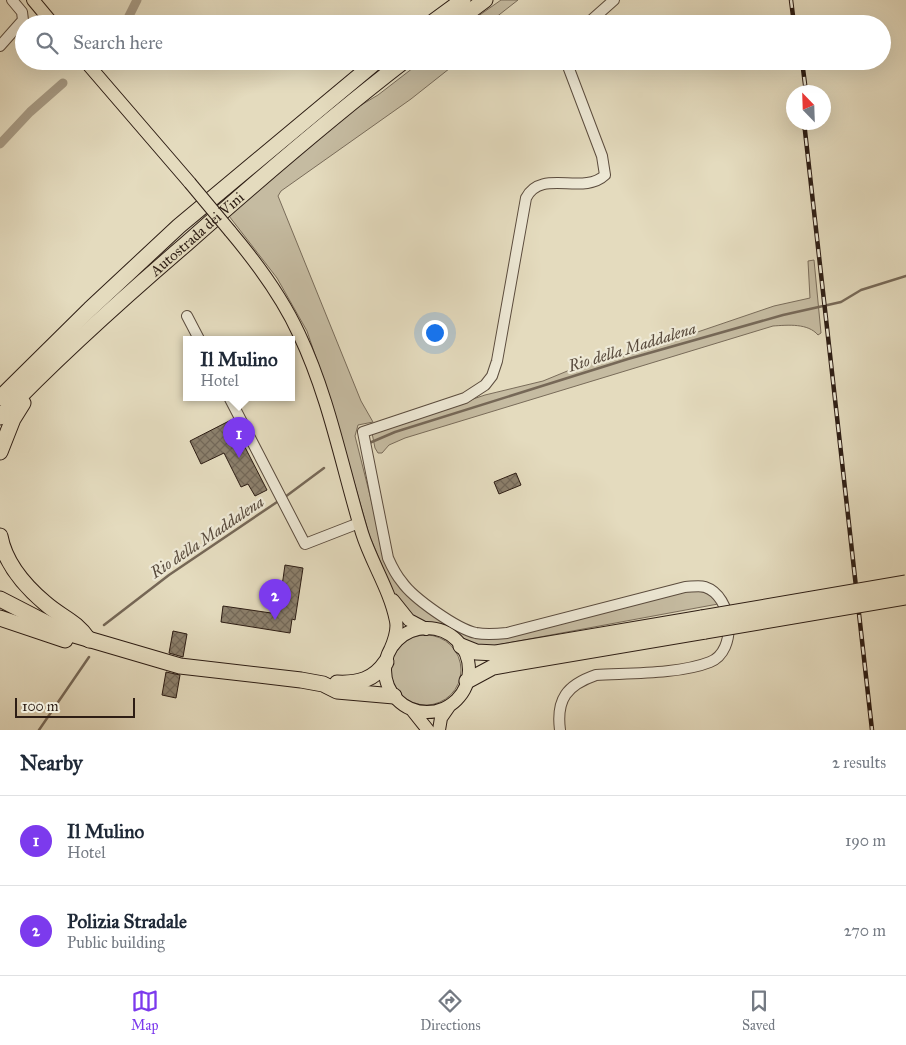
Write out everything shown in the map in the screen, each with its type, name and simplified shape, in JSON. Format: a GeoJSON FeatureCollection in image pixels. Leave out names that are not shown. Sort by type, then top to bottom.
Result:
{"type":"FeatureCollection","features":[{"type":"Feature","properties":{"kind":"highway"},"geometry":{"type":"LineString","coordinates":[[448,15],[475,2]]}},
{"type":"Feature","properties":{"kind":"highway"},"geometry":{"type":"LineString","coordinates":[[462,15],[475,2]]}},
{"type":"Feature","properties":{"kind":"highway","name":"Autostrada dei Vini"},"geometry":{"type":"LineString","coordinates":[[0,398],[90,309],[179,226],[366,70]]}},
{"type":"Feature","properties":{"kind":"highway","name":"Autostrada dei Vini"},"geometry":{"type":"LineString","coordinates":[[0,417],[42,372],[254,184],[393,70]]}},
{"type":"Feature","properties":{"kind":"highway"},"geometry":{"type":"LineString","coordinates":[[0,452],[13,419],[42,372]]}},
{"type":"Feature","properties":{"kind":"highway"},"geometry":{"type":"LineString","coordinates":[[0,536],[2,545],[20,579],[46,604],[79,626],[89,640]]}},
{"type":"Feature","properties":{"kind":"highway"},"geometry":{"type":"LineString","coordinates":[[467,682],[493,667],[906,583]]}},
{"type":"Feature","properties":{"kind":"highway"},"geometry":{"type":"LineString","coordinates":[[461,646],[476,652],[496,653],[906,597]]}},
{"type":"Feature","properties":{"kind":"highway"},"geometry":{"type":"LineString","coordinates":[[0,599],[64,632],[180,666],[323,684],[364,681],[380,670],[388,656]]}},
{"type":"Feature","properties":{"kind":"highway"},"geometry":{"type":"LineString","coordinates":[[0,618],[63,640],[89,640]]}},
{"type":"Feature","properties":{"kind":"highway"},"geometry":{"type":"LineString","coordinates":[[323,684],[337,691],[394,696]]}},
{"type":"Feature","properties":{"kind":"main road"},"geometry":{"type":"LineString","coordinates":[[33,0],[46,15]]}},
{"type":"Feature","properties":{"kind":"main road"},"geometry":{"type":"LineString","coordinates":[[93,70],[190,183],[268,279],[300,334],[320,386],[359,523],[384,585],[396,626],[388,656],[386,680],[394,696],[437,729],[441,718],[450,705],[459,697],[467,682],[468,662],[461,646],[450,636],[426,629],[404,615],[384,585]]}},
{"type":"Feature","properties":{"kind":"main road"},"geometry":{"type":"LineString","coordinates":[[388,656],[400,639],[410,632],[426,629]]}},
{"type":"Feature","properties":{"kind":"main road"},"geometry":{"type":"LineString","coordinates":[[412,710],[438,711],[450,705]]}},
{"type":"Feature","properties":{"kind":"street"},"geometry":{"type":"LineString","coordinates":[[12,0],[22,15]]}},
{"type":"Feature","properties":{"kind":"street"},"geometry":{"type":"LineString","coordinates":[[597,15],[614,0]]}},
{"type":"Feature","properties":{"kind":"street"},"geometry":{"type":"LineString","coordinates":[[0,46],[15,29]]}},
{"type":"Feature","properties":{"kind":"street"},"geometry":{"type":"LineString","coordinates":[[560,730],[558,717],[562,702],[570,687],[582,680],[596,675],[690,668],[712,662],[721,655],[728,642],[727,610],[719,596],[704,587],[685,587],[507,633],[489,635],[462,628],[420,599],[403,584],[394,570],[388,558],[362,432],[465,398],[485,385],[492,376],[497,361],[526,198],[530,191],[542,184],[593,184],[605,175],[602,156],[569,70]]}},
{"type":"Feature","properties":{"kind":"street"},"geometry":{"type":"LineString","coordinates":[[187,316],[197,336]]}},
{"type":"Feature","properties":{"kind":"street"},"geometry":{"type":"LineString","coordinates":[[231,401],[305,544],[359,523]]}},
{"type":"Feature","properties":{"kind":"shaded area"},"geometry":{"type":"Polygon","coordinates":[[[501,0],[518,0],[499,15],[480,15],[501,0]]]}},
{"type":"Feature","properties":{"kind":"shaded area"},"geometry":{"type":"Polygon","coordinates":[[[410,70],[448,70],[411,99],[281,191],[278,196],[361,401],[373,422],[358,425],[355,436],[385,555],[400,584],[479,637],[685,591],[704,592],[711,596],[718,604],[486,647],[469,644],[447,627],[420,621],[397,602],[369,534],[332,405],[307,331],[277,278],[229,216],[254,194],[258,186],[346,114],[378,95],[410,70]]]}},
{"type":"Feature","properties":{"kind":"shaded area"},"geometry":{"type":"Polygon","coordinates":[[[814,260],[821,333],[818,335],[809,328],[791,325],[773,326],[405,438],[389,445],[382,453],[378,453],[375,448],[372,433],[485,395],[543,381],[582,365],[630,355],[774,306],[810,298],[808,261],[814,260]]]}},
{"type":"Feature","properties":{"kind":"shaded area"},"geometry":{"type":"Polygon","coordinates":[[[419,635],[433,635],[446,640],[456,650],[461,663],[461,677],[456,690],[446,700],[433,705],[419,705],[406,700],[396,690],[391,677],[391,663],[396,650],[406,640],[419,635]]]}},
{"type":"Feature","properties":{"kind":"building"},"geometry":{"type":"Polygon","coordinates":[[[231,420],[267,490],[255,496],[248,484],[241,487],[224,453],[201,464],[190,441],[231,420]]]}},
{"type":"Feature","properties":{"kind":"building"},"geometry":{"type":"Polygon","coordinates":[[[516,473],[521,485],[499,494],[494,482],[516,473]]]}},
{"type":"Feature","properties":{"kind":"building"},"geometry":{"type":"Polygon","coordinates":[[[285,565],[303,568],[295,620],[292,619],[290,633],[221,622],[223,606],[278,614],[285,565]]]}},
{"type":"Feature","properties":{"kind":"building"},"geometry":{"type":"Polygon","coordinates":[[[173,631],[187,634],[183,657],[169,653],[173,631]]]}},
{"type":"Feature","properties":{"kind":"building"},"geometry":{"type":"Polygon","coordinates":[[[166,672],[180,675],[176,698],[162,695],[166,672]]]}},
{"type":"Feature","properties":{"kind":"waterway"},"geometry":{"type":"LineString","coordinates":[[130,15],[137,0]]}},
{"type":"Feature","properties":{"kind":"waterway"},"geometry":{"type":"LineString","coordinates":[[0,144],[30,112],[63,83]]}},
{"type":"Feature","properties":{"kind":"waterway","name":"Rio della Maddalena"},"geometry":{"type":"LineString","coordinates":[[367,444],[395,432],[628,359],[783,315],[841,302],[861,290],[906,276]]}},
{"type":"Feature","properties":{"kind":"waterway","name":"Rio della Maddalena"},"geometry":{"type":"LineString","coordinates":[[285,497],[324,468]]}},
{"type":"Feature","properties":{"kind":"waterway","name":"Rio della Maddalena"},"geometry":{"type":"LineString","coordinates":[[104,625],[169,575],[280,500]]}},
{"type":"Feature","properties":{"kind":"waterway","name":"Rio della Maddalena"},"geometry":{"type":"LineString","coordinates":[[39,730],[89,657]]}},
{"type":"Feature","properties":{"kind":"railway"},"geometry":{"type":"LineString","coordinates":[[791,0],[793,15]]}},
{"type":"Feature","properties":{"kind":"railway"},"geometry":{"type":"LineString","coordinates":[[803,70],[805,85]]}},
{"type":"Feature","properties":{"kind":"railway"},"geometry":{"type":"LineString","coordinates":[[805,130],[872,730]]}},
{"type":"Feature","properties":{"kind":"place","name":"Il Mulino"},"geometry":{"type":"Point","coordinates":[239,458]}},
{"type":"Feature","properties":{"kind":"place","name":"Polizia Stradale"},"geometry":{"type":"Point","coordinates":[275,620]}}]}
